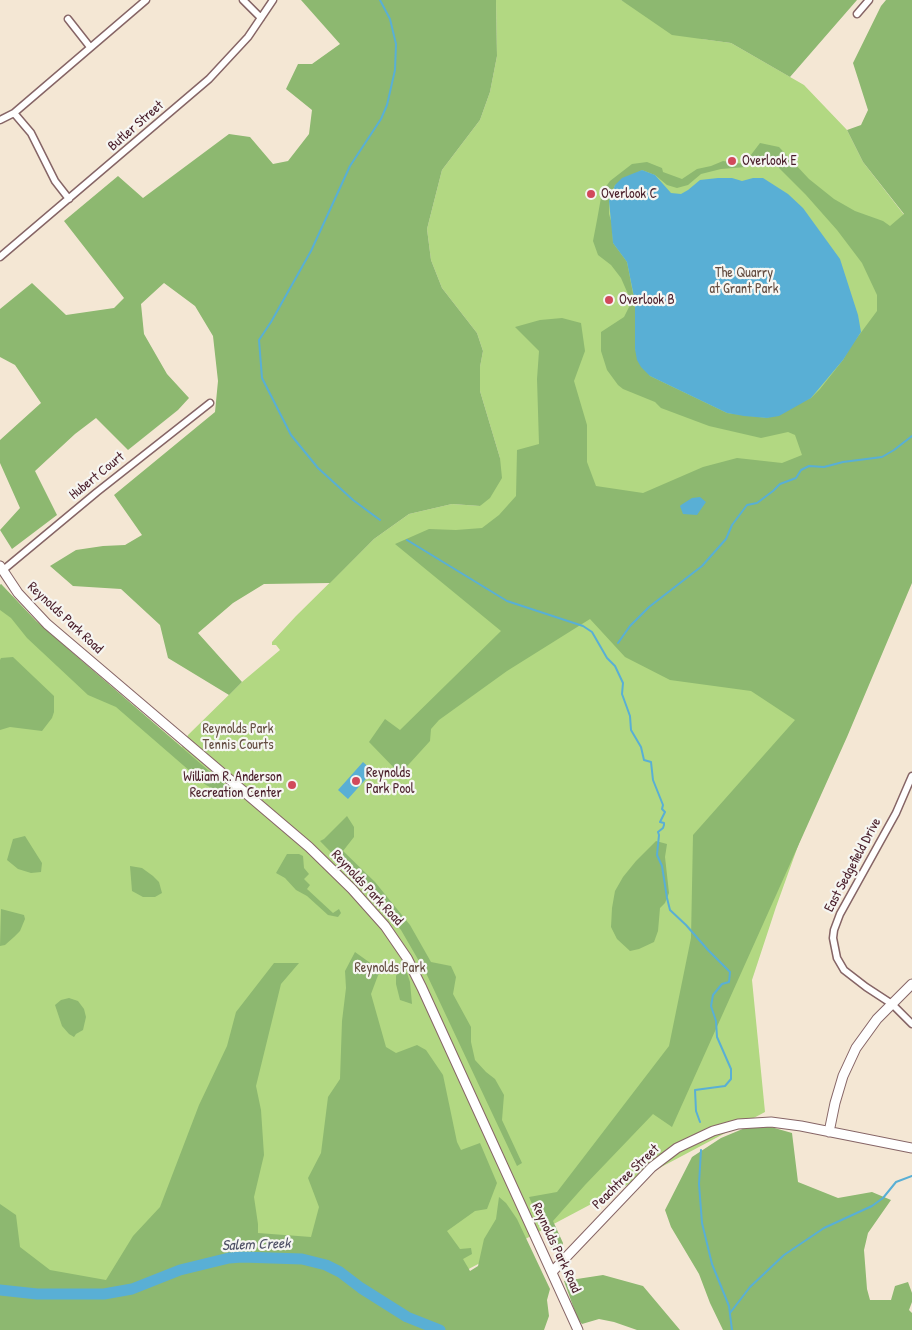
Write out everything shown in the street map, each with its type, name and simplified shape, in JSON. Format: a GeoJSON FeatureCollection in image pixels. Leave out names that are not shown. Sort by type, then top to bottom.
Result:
{"type":"FeatureCollection","features":[{"type":"Feature","properties":{"kind":"main road","name":"Reynolds Park Road"},"geometry":{"type":"LineString","coordinates":[[1,568],[18,593],[47,624],[309,847],[352,889],[385,926],[407,958],[422,988],[578,1330]]}},
{"type":"Feature","properties":{"kind":"main road"},"geometry":{"type":"LineString","coordinates":[[829,1132],[835,1103],[853,1054],[862,1038],[877,1019],[912,984]]}},
{"type":"Feature","properties":{"kind":"main road","name":"Peachtree Street"},"geometry":{"type":"LineString","coordinates":[[552,1272],[652,1167],[677,1148],[727,1126],[771,1122],[912,1148]]}},
{"type":"Feature","properties":{"kind":"street"},"geometry":{"type":"LineString","coordinates":[[0,120],[14,113],[146,0]]}},
{"type":"Feature","properties":{"kind":"street"},"geometry":{"type":"LineString","coordinates":[[243,0],[261,18]]}},
{"type":"Feature","properties":{"kind":"street","name":"Butler Street"},"geometry":{"type":"LineString","coordinates":[[0,257],[209,79],[248,37],[273,0]]}},
{"type":"Feature","properties":{"kind":"street"},"geometry":{"type":"LineString","coordinates":[[856,14],[869,0]]}},
{"type":"Feature","properties":{"kind":"street"},"geometry":{"type":"LineString","coordinates":[[68,19],[90,47]]}},
{"type":"Feature","properties":{"kind":"street"},"geometry":{"type":"LineString","coordinates":[[14,113],[32,133],[55,181],[69,199]]}},
{"type":"Feature","properties":{"kind":"street","name":"Hubert Court"},"geometry":{"type":"LineString","coordinates":[[1,568],[210,403]]}},
{"type":"Feature","properties":{"kind":"street","name":"East Sedgefield Drive"},"geometry":{"type":"LineString","coordinates":[[912,776],[888,827],[840,914],[833,938],[837,958],[844,970],[892,1004],[912,1024]]}},
{"type":"Feature","properties":{"kind":"green space"},"geometry":{"type":"Polygon","coordinates":[[[301,0],[496,0],[497,56],[490,92],[480,120],[442,170],[427,229],[431,260],[442,288],[477,333],[483,351],[480,367],[480,391],[500,458],[502,478],[490,498],[480,506],[452,504],[409,514],[374,539],[330,583],[264,584],[233,603],[198,633],[242,682],[229,695],[168,658],[160,625],[121,589],[73,586],[50,566],[76,550],[125,545],[142,535],[114,495],[215,412],[218,381],[213,336],[195,306],[164,283],[141,304],[144,334],[167,374],[189,398],[178,410],[128,450],[96,418],[75,434],[35,471],[57,515],[12,549],[0,530],[20,508],[0,463],[0,440],[41,403],[15,365],[0,357],[0,309],[32,283],[66,315],[114,308],[124,298],[64,221],[118,176],[143,198],[229,134],[250,137],[273,164],[288,161],[309,134],[312,110],[286,89],[298,64],[312,64],[340,44],[301,0]]]}},
{"type":"Feature","properties":{"kind":"green space","name":"Reynolds Park"},"geometry":{"type":"Polygon","coordinates":[[[496,0],[621,0],[702,39],[731,43],[804,85],[847,130],[863,162],[912,225],[912,396],[812,807],[752,980],[765,1112],[397,1307],[0,1300],[0,586],[1,584],[36,621],[89,668],[182,747],[188,735],[242,682],[280,650],[276,645],[272,645],[272,642],[374,539],[409,514],[452,504],[480,506],[500,458],[480,391],[480,367],[483,351],[477,333],[442,288],[431,260],[427,229],[442,170],[480,120],[490,92],[497,56],[496,0]]]}},
{"type":"Feature","properties":{"kind":"green space"},"geometry":{"type":"Polygon","coordinates":[[[621,0],[857,0],[790,77],[731,43],[672,35],[621,0]]]}},
{"type":"Feature","properties":{"kind":"green space"},"geometry":{"type":"Polygon","coordinates":[[[886,0],[912,0],[912,583],[847,737],[672,1127],[653,1114],[553,1221],[563,1243],[562,1247],[552,1249],[529,1197],[557,1192],[669,1046],[691,938],[693,835],[795,720],[751,691],[670,680],[625,657],[590,619],[507,671],[439,720],[431,729],[430,741],[400,774],[369,742],[385,719],[400,730],[501,631],[395,544],[429,529],[456,530],[482,528],[499,515],[516,496],[517,450],[539,444],[537,379],[539,351],[515,327],[540,320],[562,318],[581,323],[585,351],[574,381],[587,425],[587,462],[596,486],[643,493],[703,467],[737,458],[782,463],[802,455],[795,435],[788,432],[761,438],[709,426],[661,408],[655,402],[623,389],[618,385],[607,370],[601,351],[601,332],[624,317],[629,307],[628,294],[621,278],[611,265],[598,255],[593,241],[602,192],[610,181],[632,164],[647,162],[662,168],[663,172],[682,179],[697,169],[723,161],[744,164],[760,143],[779,147],[809,179],[834,199],[855,211],[883,221],[890,226],[904,214],[863,162],[847,130],[861,125],[868,110],[853,63],[881,6],[886,0]],[[761,156],[746,167],[721,169],[701,174],[688,185],[677,188],[667,185],[655,175],[642,170],[615,185],[609,201],[613,243],[627,262],[635,304],[635,349],[650,376],[727,413],[767,418],[811,398],[843,360],[877,311],[877,295],[862,263],[837,230],[775,164],[761,156]]]}},
{"type":"Feature","properties":{"kind":"green space"},"geometry":{"type":"Polygon","coordinates":[[[1,584],[36,621],[231,790],[225,795],[206,785],[116,707],[88,695],[27,638],[11,618],[0,610],[1,584]]]}},
{"type":"Feature","properties":{"kind":"green space"},"geometry":{"type":"Polygon","coordinates":[[[13,657],[54,696],[52,718],[42,731],[10,727],[0,730],[0,660],[1,658],[13,657]]]}},
{"type":"Feature","properties":{"kind":"green space"},"geometry":{"type":"Polygon","coordinates":[[[347,816],[354,827],[354,837],[343,851],[375,882],[410,925],[431,962],[451,966],[456,977],[453,994],[471,1027],[471,1042],[475,1060],[495,1079],[504,1095],[502,1120],[522,1163],[517,1166],[427,975],[401,930],[362,884],[320,841],[347,816]]]}},
{"type":"Feature","properties":{"kind":"green space"},"geometry":{"type":"Polygon","coordinates":[[[25,836],[42,863],[41,872],[31,873],[18,869],[7,860],[13,839],[25,836]]]}},
{"type":"Feature","properties":{"kind":"green space"},"geometry":{"type":"Polygon","coordinates":[[[656,841],[667,844],[665,857],[669,893],[665,903],[660,908],[658,931],[654,942],[630,951],[617,939],[611,927],[615,891],[636,861],[656,841]]]}},
{"type":"Feature","properties":{"kind":"green space"},"geometry":{"type":"Polygon","coordinates":[[[287,854],[303,856],[304,868],[309,874],[304,879],[310,885],[307,889],[333,913],[339,909],[341,913],[338,917],[328,915],[307,896],[296,890],[285,878],[276,873],[287,854]]]}},
{"type":"Feature","properties":{"kind":"green space"},"geometry":{"type":"Polygon","coordinates":[[[130,866],[142,868],[153,876],[159,882],[162,893],[155,897],[143,897],[132,891],[130,866]]]}},
{"type":"Feature","properties":{"kind":"green space"},"geometry":{"type":"Polygon","coordinates":[[[1,909],[24,915],[25,919],[20,931],[5,945],[0,946],[1,909]]]}},
{"type":"Feature","properties":{"kind":"green space"},"geometry":{"type":"Polygon","coordinates":[[[355,952],[380,970],[371,994],[386,1047],[396,1053],[417,1045],[426,1050],[443,1075],[457,1142],[461,1150],[480,1143],[497,1183],[487,1209],[475,1211],[447,1231],[460,1249],[471,1248],[472,1254],[463,1259],[470,1271],[478,1266],[484,1239],[496,1219],[499,1197],[506,1203],[517,1219],[550,1289],[547,1300],[549,1316],[544,1330],[0,1330],[0,1204],[16,1215],[20,1247],[50,1270],[106,1280],[133,1236],[160,1207],[199,1105],[227,1046],[236,1012],[274,963],[299,963],[281,984],[256,1086],[261,1110],[264,1155],[254,1197],[258,1233],[311,1237],[319,1207],[308,1178],[321,1153],[328,1097],[340,1079],[342,1021],[346,988],[345,971],[355,952]]]}},
{"type":"Feature","properties":{"kind":"green space"},"geometry":{"type":"Polygon","coordinates":[[[400,964],[407,973],[410,982],[412,1004],[400,1000],[396,976],[400,964]]]}},
{"type":"Feature","properties":{"kind":"green space"},"geometry":{"type":"Polygon","coordinates":[[[69,998],[78,1001],[84,1009],[86,1017],[83,1030],[74,1037],[62,1026],[55,1005],[61,1000],[69,998]]]}},
{"type":"Feature","properties":{"kind":"green space"},"geometry":{"type":"Polygon","coordinates":[[[757,1123],[792,1133],[798,1182],[838,1198],[872,1192],[891,1200],[868,1233],[864,1250],[867,1289],[870,1300],[891,1300],[895,1286],[908,1282],[912,1293],[912,1302],[909,1310],[912,1313],[912,1330],[723,1330],[699,1274],[671,1227],[665,1210],[692,1157],[721,1138],[757,1123]]]}},
{"type":"Feature","properties":{"kind":"green space"},"geometry":{"type":"Polygon","coordinates":[[[603,1275],[643,1286],[680,1330],[637,1330],[599,1319],[582,1324],[578,1320],[564,1281],[603,1275]]]}},
{"type":"Feature","properties":{"kind":"water"},"geometry":{"type":"Polygon","coordinates":[[[642,170],[655,175],[671,193],[681,194],[700,180],[732,178],[742,181],[763,178],[788,194],[803,208],[840,259],[858,315],[861,332],[843,360],[811,398],[779,416],[767,418],[727,413],[650,376],[641,367],[637,360],[635,349],[635,302],[627,262],[613,243],[609,201],[615,185],[622,178],[642,170]]]}},
{"type":"Feature","properties":{"kind":"water"},"geometry":{"type":"Polygon","coordinates":[[[700,497],[706,502],[697,515],[683,514],[681,505],[692,498],[700,497]]]}},
{"type":"Feature","properties":{"kind":"water","name":"Reynolds Park Pool"},"geometry":{"type":"Polygon","coordinates":[[[363,762],[373,771],[348,799],[338,790],[363,762]]]}},
{"type":"Feature","properties":{"kind":"waterway"},"geometry":{"type":"LineString","coordinates":[[380,0],[390,19],[396,44],[395,70],[387,105],[381,119],[350,166],[311,251],[259,340],[262,378],[291,435],[318,468],[353,500],[380,520]]}},
{"type":"Feature","properties":{"kind":"waterway"},"geometry":{"type":"LineString","coordinates":[[618,643],[630,626],[649,607],[702,566],[726,539],[732,525],[747,505],[757,503],[780,484],[796,478],[801,470],[809,466],[824,467],[843,462],[882,457],[912,436]]}},
{"type":"Feature","properties":{"kind":"waterway"},"geometry":{"type":"LineString","coordinates":[[407,540],[507,601],[583,626],[592,632],[607,658],[615,666],[623,683],[622,694],[630,716],[631,730],[641,747],[644,760],[651,762],[653,780],[663,805],[662,809],[665,812],[660,822],[664,823],[663,828],[658,832],[657,855],[662,866],[670,910],[730,972],[729,982],[722,984],[713,995],[711,1006],[716,1021],[717,1037],[731,1069],[731,1079],[725,1086],[695,1090],[696,1111],[700,1122]]}},
{"type":"Feature","properties":{"kind":"waterway"},"geometry":{"type":"LineString","coordinates":[[701,1150],[699,1184],[702,1223],[712,1264],[729,1306],[732,1330]]}},
{"type":"Feature","properties":{"kind":"waterway"},"geometry":{"type":"LineString","coordinates":[[730,1313],[750,1287],[784,1255],[824,1228],[872,1206],[883,1198],[896,1182],[912,1176]]}},
{"type":"Feature","properties":{"kind":"waterway","name":"Salem Creek"},"geometry":{"type":"LineString","coordinates":[[0,1290],[37,1294],[104,1294],[132,1289],[180,1270],[229,1258],[302,1259],[326,1265],[340,1272],[361,1288],[407,1317],[440,1330]]}},
{"type":"Feature","properties":{"kind":"place","name":"Overlook E"},"geometry":{"type":"Point","coordinates":[732,161]}},
{"type":"Feature","properties":{"kind":"place","name":"Overlook C"},"geometry":{"type":"Point","coordinates":[591,194]}},
{"type":"Feature","properties":{"kind":"place","name":"Overlook B"},"geometry":{"type":"Point","coordinates":[609,300]}},
{"type":"Feature","properties":{"kind":"place","name":"Reynolds Park Pool"},"geometry":{"type":"Point","coordinates":[356,781]}},
{"type":"Feature","properties":{"kind":"place","name":"William R. Anderson Recreation Center"},"geometry":{"type":"Point","coordinates":[292,785]}},
{"type":"Feature","properties":{"kind":"park label","name":"The Quarry at Grant Park"},"geometry":{"type":"Point","coordinates":[744,282]}},
{"type":"Feature","properties":{"kind":"park label","name":"Reynolds Park Tennis Courts"},"geometry":{"type":"Point","coordinates":[238,738]}}]}
